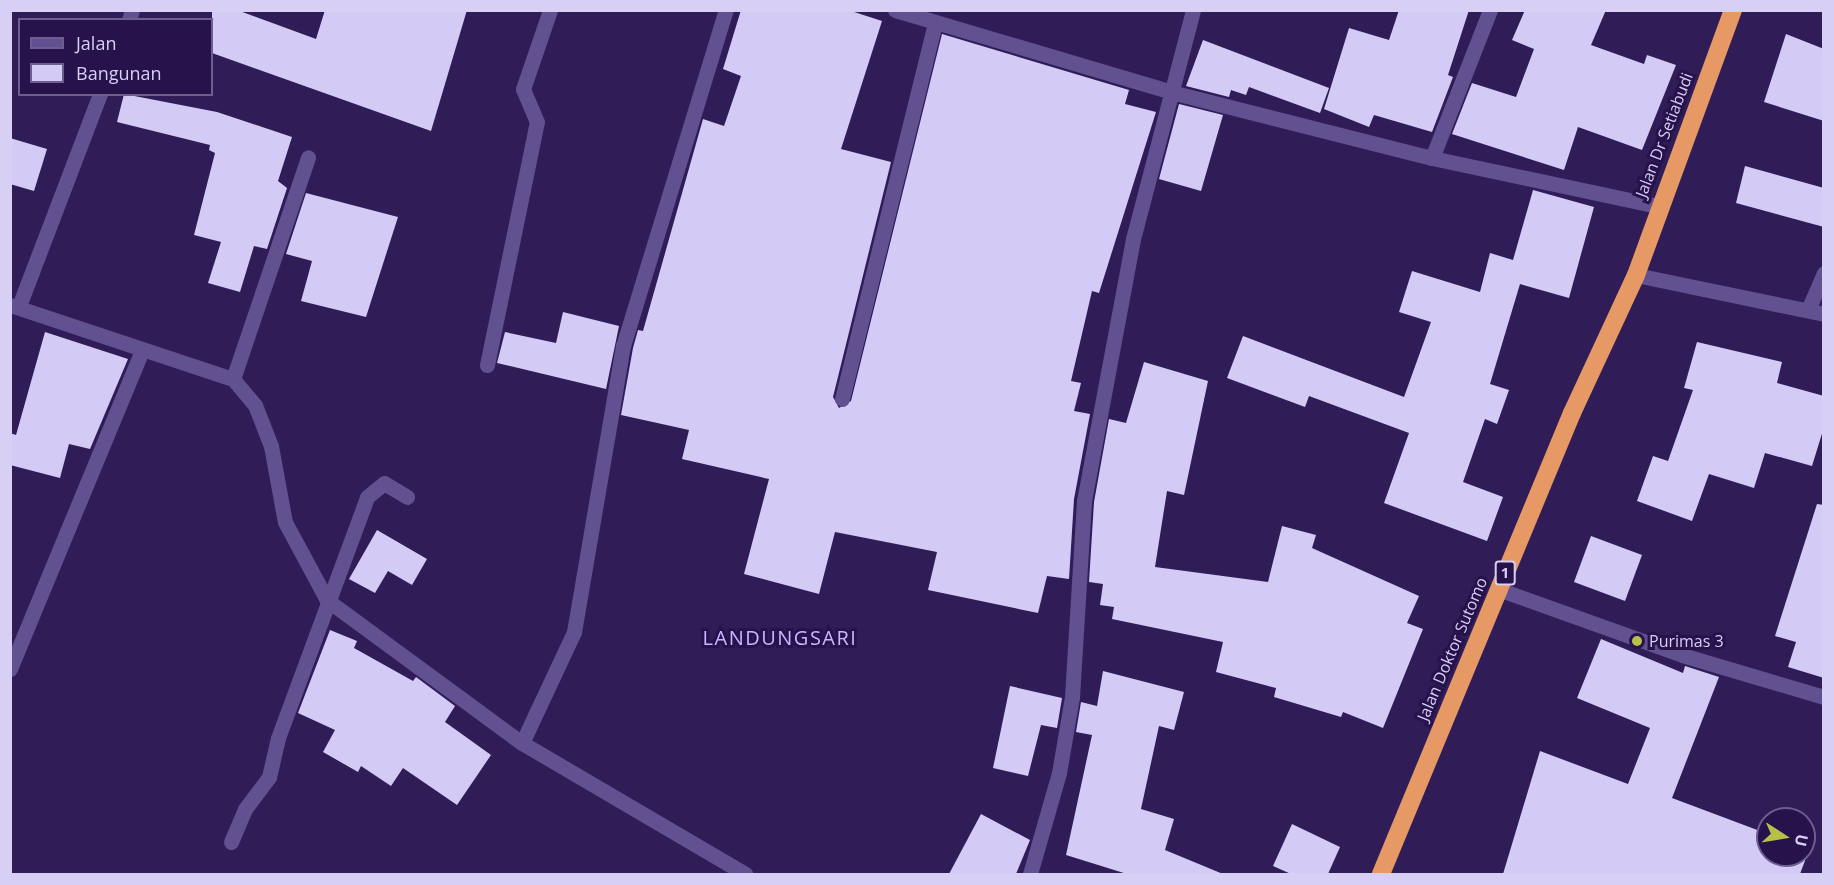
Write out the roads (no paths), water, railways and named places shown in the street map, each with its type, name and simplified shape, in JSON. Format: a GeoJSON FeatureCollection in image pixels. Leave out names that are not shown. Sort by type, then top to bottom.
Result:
{"type":"FeatureCollection","features":[{"type":"Feature","properties":{"kind":"highway","name":"Jalan Dr Setiabudi"},"geometry":{"type":"LineString","coordinates":[[1636,275],[1657,206],[1733,10]]}},
{"type":"Feature","properties":{"kind":"highway","name":"Jalan Doktor Sutomo"},"geometry":{"type":"LineString","coordinates":[[1381,874],[1498,589],[1636,275]]}},
{"type":"Feature","properties":{"kind":"street"},"geometry":{"type":"LineString","coordinates":[[487,365],[537,122],[523,89],[550,10]]}},
{"type":"Feature","properties":{"kind":"street"},"geometry":{"type":"LineString","coordinates":[[522,742],[574,632],[623,346],[726,10]]}},
{"type":"Feature","properties":{"kind":"street"},"geometry":{"type":"LineString","coordinates":[[1030,874],[1059,773],[1072,697],[1084,501],[1133,240],[1193,10]]}},
{"type":"Feature","properties":{"kind":"street"},"geometry":{"type":"LineString","coordinates":[[1432,158],[1490,10]]}},
{"type":"Feature","properties":{"kind":"street"},"geometry":{"type":"LineString","coordinates":[[898,11],[1171,92],[1432,158],[1657,206]]}},
{"type":"Feature","properties":{"kind":"street"},"geometry":{"type":"LineString","coordinates":[[842,399],[935,23]]}},
{"type":"Feature","properties":{"kind":"street"},"geometry":{"type":"LineString","coordinates":[[99,96],[15,306],[233,379],[255,405],[271,446],[285,522],[327,600],[522,742],[745,874]]}},
{"type":"Feature","properties":{"kind":"street"},"geometry":{"type":"LineString","coordinates":[[233,379],[308,157]]}},
{"type":"Feature","properties":{"kind":"street"},"geometry":{"type":"LineString","coordinates":[[1808,310],[1824,273]]}},
{"type":"Feature","properties":{"kind":"street"},"geometry":{"type":"LineString","coordinates":[[1636,275],[1824,314]]}},
{"type":"Feature","properties":{"kind":"street"},"geometry":{"type":"LineString","coordinates":[[10,669],[142,350]]}},
{"type":"Feature","properties":{"kind":"street"},"geometry":{"type":"LineString","coordinates":[[231,842],[245,809],[269,777],[327,600],[367,497],[384,483],[407,497]]}},
{"type":"Feature","properties":{"kind":"street"},"geometry":{"type":"LineString","coordinates":[[1498,589],[1682,655],[1824,697]]}},
{"type":"Feature","properties":{"kind":"place","name":"Purimas 3"},"geometry":{"type":"Point","coordinates":[1637,641]}},
{"type":"Feature","properties":{"kind":"district","name":"LANDUNGSARI"},"geometry":{"type":"Point","coordinates":[780,637]}}]}
